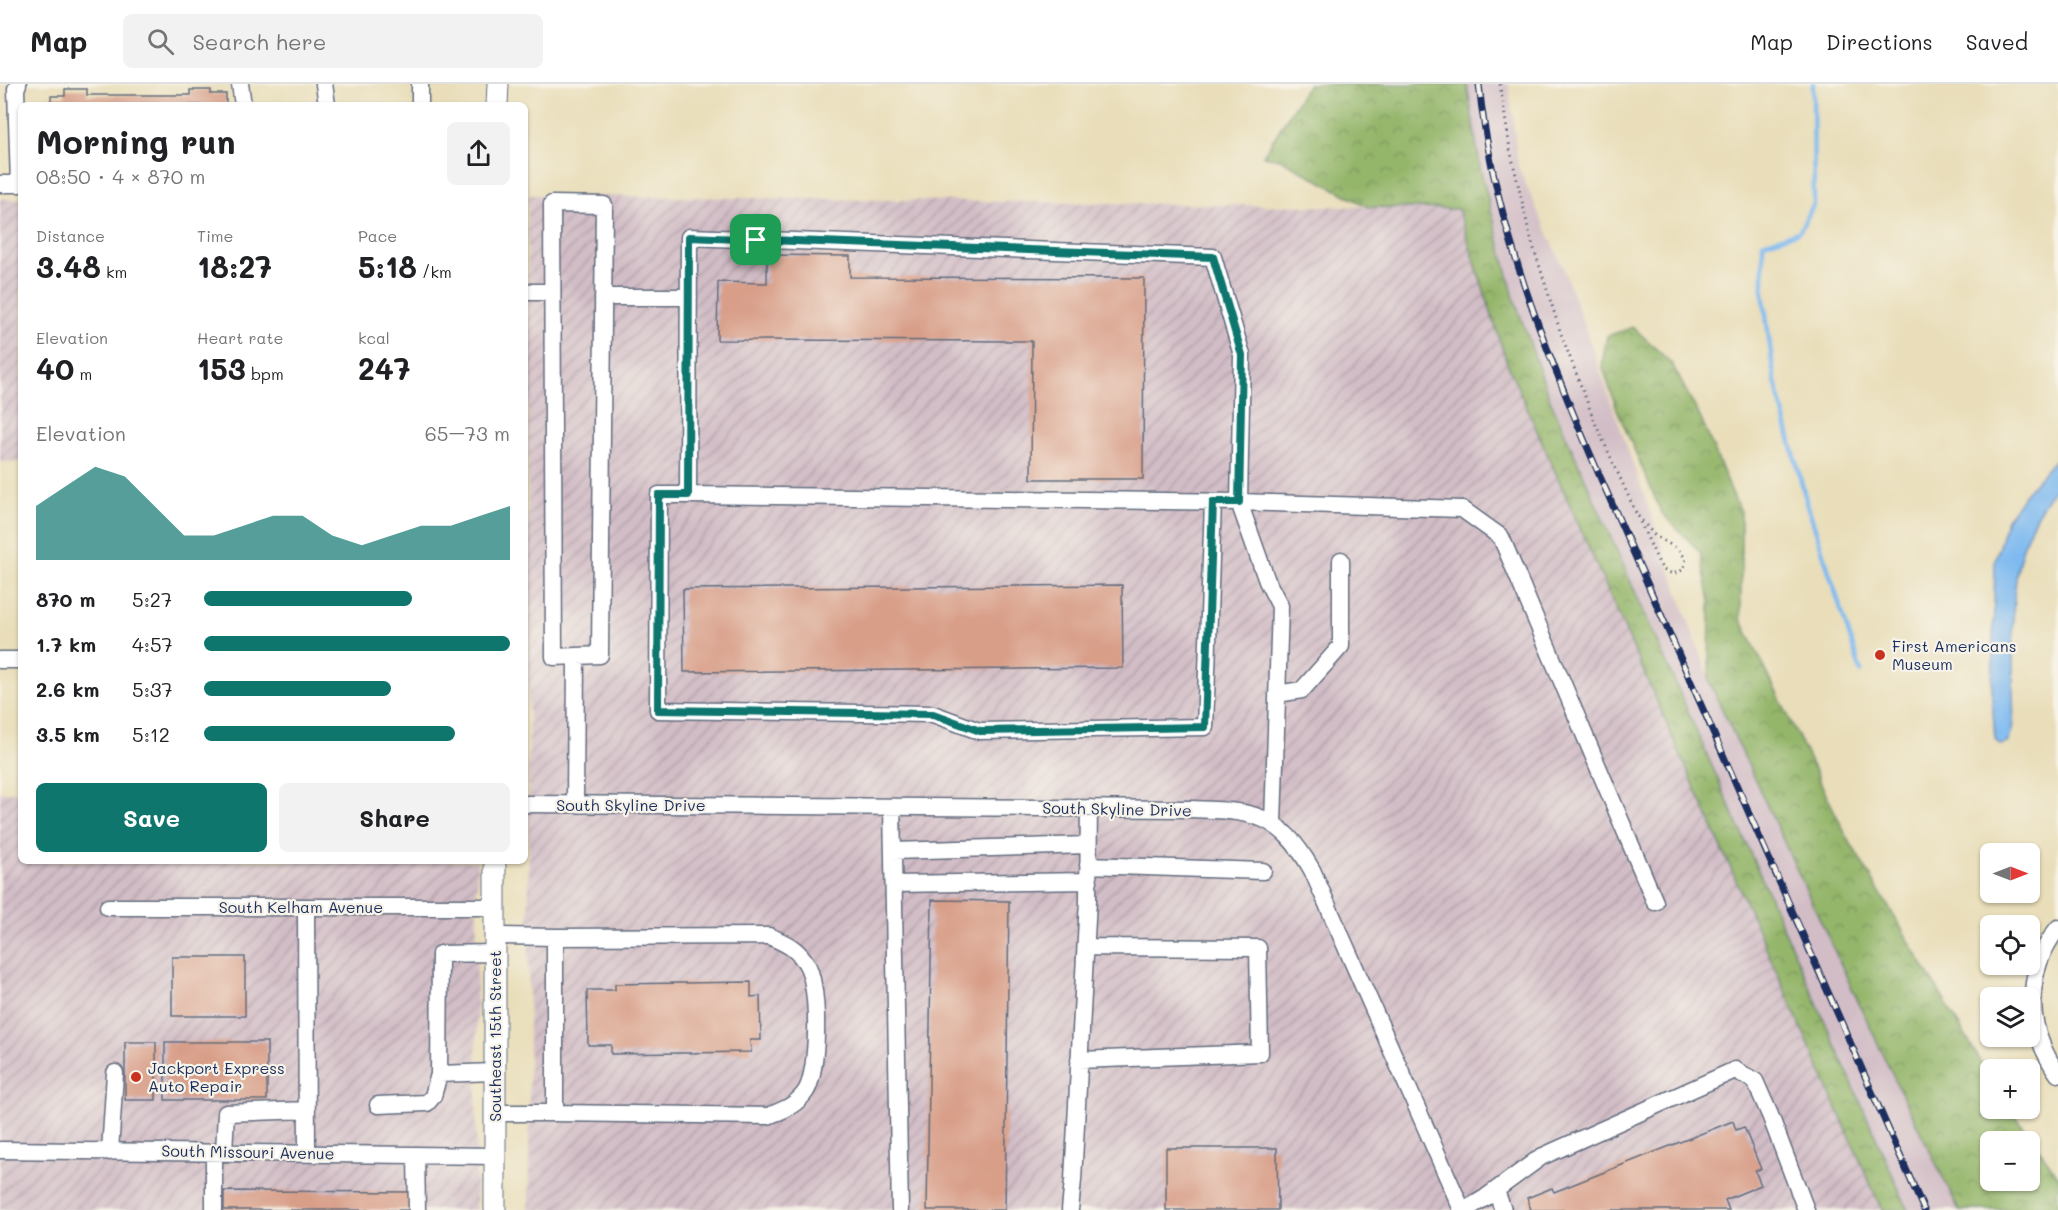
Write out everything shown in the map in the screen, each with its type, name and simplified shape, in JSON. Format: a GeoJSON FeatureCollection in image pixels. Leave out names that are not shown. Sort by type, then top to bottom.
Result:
{"type":"FeatureCollection","features":[{"type":"Feature","properties":{"kind":"main road"},"geometry":{"type":"LineString","coordinates":[[497,102],[498,84]]}},
{"type":"Feature","properties":{"kind":"main road","name":"Southeast 15th Street"},"geometry":{"type":"LineString","coordinates":[[495,864],[495,1210]]}},
{"type":"Feature","properties":{"kind":"street"},"geometry":{"type":"LineString","coordinates":[[18,84],[16,90],[18,137]]}},
{"type":"Feature","properties":{"kind":"street"},"geometry":{"type":"LineString","coordinates":[[240,84],[243,102]]}},
{"type":"Feature","properties":{"kind":"street"},"geometry":{"type":"LineString","coordinates":[[324,84],[327,102]]}},
{"type":"Feature","properties":{"kind":"street"},"geometry":{"type":"LineString","coordinates":[[420,84],[420,102]]}},
{"type":"Feature","properties":{"kind":"street"},"geometry":{"type":"LineString","coordinates":[[0,184],[18,184]]}},
{"type":"Feature","properties":{"kind":"street"},"geometry":{"type":"LineString","coordinates":[[552,204],[604,205],[603,297],[600,654],[554,657],[552,204]]}},
{"type":"Feature","properties":{"kind":"street"},"geometry":{"type":"LineString","coordinates":[[688,495],[689,237],[1213,257],[1242,355],[1239,502],[1267,582],[1280,606],[1273,824]]}},
{"type":"Feature","properties":{"kind":"street"},"geometry":{"type":"LineString","coordinates":[[528,292],[551,292]]}},
{"type":"Feature","properties":{"kind":"street"},"geometry":{"type":"LineString","coordinates":[[603,297],[689,297]]}},
{"type":"Feature","properties":{"kind":"street"},"geometry":{"type":"LineString","coordinates":[[1213,502],[1205,727],[980,731],[933,714],[658,710],[659,495],[1239,502],[1462,509],[1501,537],[1655,902]]}},
{"type":"Feature","properties":{"kind":"street"},"geometry":{"type":"LineString","coordinates":[[1277,694],[1302,690],[1341,646],[1341,560]]}},
{"type":"Feature","properties":{"kind":"street"},"geometry":{"type":"LineString","coordinates":[[575,804],[576,656]]}},
{"type":"Feature","properties":{"kind":"street"},"geometry":{"type":"LineString","coordinates":[[0,660],[18,660]]}},
{"type":"Feature","properties":{"kind":"street","name":"South Skyline Drive"},"geometry":{"type":"LineString","coordinates":[[528,804],[1226,810],[1253,815],[1273,824],[1294,842],[1312,870],[1464,1210]]}},
{"type":"Feature","properties":{"kind":"street"},"geometry":{"type":"LineString","coordinates":[[892,807],[900,1210]]}},
{"type":"Feature","properties":{"kind":"street"},"geometry":{"type":"LineString","coordinates":[[1070,1210],[1074,1180],[1086,947],[1089,808]]}},
{"type":"Feature","properties":{"kind":"street"},"geometry":{"type":"LineString","coordinates":[[893,851],[1088,845]]}},
{"type":"Feature","properties":{"kind":"street"},"geometry":{"type":"LineString","coordinates":[[894,884],[1088,873],[1263,871]]}},
{"type":"Feature","properties":{"kind":"street","name":"South Kelham Avenue"},"geometry":{"type":"LineString","coordinates":[[108,907],[495,907]]}},
{"type":"Feature","properties":{"kind":"street"},"geometry":{"type":"LineString","coordinates":[[306,907],[307,1153]]}},
{"type":"Feature","properties":{"kind":"street"},"geometry":{"type":"LineString","coordinates":[[2058,928],[2049,939],[2036,968],[2032,1000],[2035,1027],[2046,1057],[2058,1074]]}},
{"type":"Feature","properties":{"kind":"street"},"geometry":{"type":"LineString","coordinates":[[378,1105],[427,1103],[433,1096],[439,1074],[440,954],[495,944],[555,937],[769,936],[792,946],[807,964],[814,989],[816,1025],[813,1067],[806,1090],[790,1108],[768,1116],[495,1113]]}},
{"type":"Feature","properties":{"kind":"street"},"geometry":{"type":"LineString","coordinates":[[555,937],[555,1113]]}},
{"type":"Feature","properties":{"kind":"street"},"geometry":{"type":"LineString","coordinates":[[1079,1060],[1260,1053],[1258,948],[1086,947]]}},
{"type":"Feature","properties":{"kind":"street"},"geometry":{"type":"LineString","coordinates":[[1464,1210],[1496,1191],[1541,1157],[1735,1070],[1755,1081],[1806,1210]]}},
{"type":"Feature","properties":{"kind":"street"},"geometry":{"type":"LineString","coordinates":[[439,1074],[494,1072]]}},
{"type":"Feature","properties":{"kind":"street"},"geometry":{"type":"LineString","coordinates":[[110,1152],[115,1073]]}},
{"type":"Feature","properties":{"kind":"street"},"geometry":{"type":"LineString","coordinates":[[214,1210],[219,1152],[226,1113],[307,1110]]}},
{"type":"Feature","properties":{"kind":"street","name":"South Missouri Avenue"},"geometry":{"type":"LineString","coordinates":[[0,1149],[495,1156]]}},
{"type":"Feature","properties":{"kind":"street"},"geometry":{"type":"LineString","coordinates":[[416,1155],[417,1210]]}},
{"type":"Feature","properties":{"kind":"street"},"geometry":{"type":"LineString","coordinates":[[1496,1191],[1503,1210]]}},
{"type":"Feature","properties":{"kind":"path"},"geometry":{"type":"LineString","coordinates":[[1500,84],[1510,149],[1530,236],[1554,312],[1596,425],[1638,516],[1663,570],[1673,574],[1683,570],[1686,559],[1678,549],[1655,536],[1638,516]]}},
{"type":"Feature","properties":{"kind":"shaded area"},"geometry":{"type":"Polygon","coordinates":[[[1467,84],[1509,84],[1518,167],[1564,269],[1713,690],[1891,1072],[1959,1210],[1885,1210],[1549,397],[1514,298],[1481,172],[1467,84]]]}},
{"type":"Feature","properties":{"kind":"shaded area"},"geometry":{"type":"Polygon","coordinates":[[[528,195],[1458,208],[1507,363],[1884,1210],[529,1210],[528,195]]]}},
{"type":"Feature","properties":{"kind":"shaded area"},"geometry":{"type":"Polygon","coordinates":[[[0,199],[18,199],[18,462],[0,462],[0,199]]]}},
{"type":"Feature","properties":{"kind":"shaded area"},"geometry":{"type":"Polygon","coordinates":[[[0,792],[18,792],[18,864],[477,864],[476,1210],[0,1210],[0,792]]]}},
{"type":"Feature","properties":{"kind":"green space"},"geometry":{"type":"Polygon","coordinates":[[[1308,84],[1467,84],[1481,172],[1514,298],[1549,397],[1908,1210],[1882,1210],[1507,363],[1458,209],[1368,207],[1280,159],[1263,156],[1308,84]]]}},
{"type":"Feature","properties":{"kind":"green space"},"geometry":{"type":"Polygon","coordinates":[[[1633,327],[1672,364],[1701,419],[1741,514],[1741,619],[1848,839],[1980,1060],[1980,1119],[2018,1119],[2026,1131],[1980,1131],[1980,1191],[2040,1191],[2040,1150],[2058,1176],[2058,1210],[1959,1210],[1891,1072],[1709,681],[1710,601],[1700,552],[1661,512],[1616,407],[1602,365],[1607,336],[1633,327]]]}},
{"type":"Feature","properties":{"kind":"water"},"geometry":{"type":"Polygon","coordinates":[[[2058,456],[2058,485],[2041,508],[2028,532],[2020,557],[2013,607],[2013,724],[2007,743],[2000,745],[1995,739],[1992,697],[1995,560],[2007,519],[2023,496],[2058,456]]]}},
{"type":"Feature","properties":{"kind":"building"},"geometry":{"type":"Polygon","coordinates":[[[65,89],[87,89],[87,95],[190,95],[190,90],[211,90],[211,94],[226,94],[226,102],[51,102],[51,96],[65,96],[65,89]]]}},
{"type":"Feature","properties":{"kind":"building"},"geometry":{"type":"Polygon","coordinates":[[[767,255],[850,256],[850,277],[1144,278],[1143,479],[1031,479],[1032,341],[717,340],[718,282],[767,283],[767,255]]]}},
{"type":"Feature","properties":{"kind":"building"},"geometry":{"type":"Polygon","coordinates":[[[1122,585],[1123,668],[684,672],[683,589],[1122,585]]]}},
{"type":"Feature","properties":{"kind":"building"},"geometry":{"type":"Polygon","coordinates":[[[932,900],[1009,901],[1005,1210],[927,1210],[932,900]]]}},
{"type":"Feature","properties":{"kind":"building"},"geometry":{"type":"Polygon","coordinates":[[[172,957],[245,957],[245,1016],[172,1016],[172,957]]]}},
{"type":"Feature","properties":{"kind":"building"},"geometry":{"type":"Polygon","coordinates":[[[751,982],[751,997],[760,996],[761,1040],[750,1040],[751,1052],[611,1054],[611,1045],[588,1045],[587,990],[615,990],[615,984],[751,982]]]}},
{"type":"Feature","properties":{"kind":"building"},"geometry":{"type":"Polygon","coordinates":[[[125,1042],[156,1042],[156,1100],[125,1100],[125,1042]]]}},
{"type":"Feature","properties":{"kind":"building"},"geometry":{"type":"Polygon","coordinates":[[[165,1042],[267,1042],[267,1100],[165,1100],[165,1042]]]}},
{"type":"Feature","properties":{"kind":"building"},"geometry":{"type":"Polygon","coordinates":[[[1733,1121],[1736,1130],[1744,1127],[1761,1169],[1755,1171],[1761,1185],[1725,1200],[1729,1210],[1531,1210],[1527,1198],[1552,1188],[1554,1192],[1733,1121]]]}},
{"type":"Feature","properties":{"kind":"building"},"geometry":{"type":"Polygon","coordinates":[[[1166,1148],[1277,1148],[1278,1210],[1166,1210],[1166,1148]]]}},
{"type":"Feature","properties":{"kind":"building"},"geometry":{"type":"Polygon","coordinates":[[[224,1191],[412,1192],[412,1210],[224,1210],[224,1191]]]}},
{"type":"Feature","properties":{"kind":"waterway"},"geometry":{"type":"LineString","coordinates":[[1813,84],[1814,204],[1799,232],[1763,243],[1763,292],[1774,377],[1806,500],[1861,672]]}},
{"type":"Feature","properties":{"kind":"railway"},"geometry":{"type":"LineString","coordinates":[[1479,84],[1496,186],[1509,237],[1542,335],[1601,479],[1924,1210]]}},
{"type":"Feature","properties":{"kind":"place","name":"First Americans Museum"},"geometry":{"type":"Point","coordinates":[1880,655]}},
{"type":"Feature","properties":{"kind":"place","name":"Jackport Express Auto Repair"},"geometry":{"type":"Point","coordinates":[136,1077]}},
{"type":"Feature","properties":{"kind":"route"},"geometry":{"type":"LineString","coordinates":[[689,237],[756,240],[1213,257],[1242,355],[1239,502],[1213,502],[1205,727],[980,731],[933,714],[658,710],[659,495],[688,495],[689,237]]}}]}
